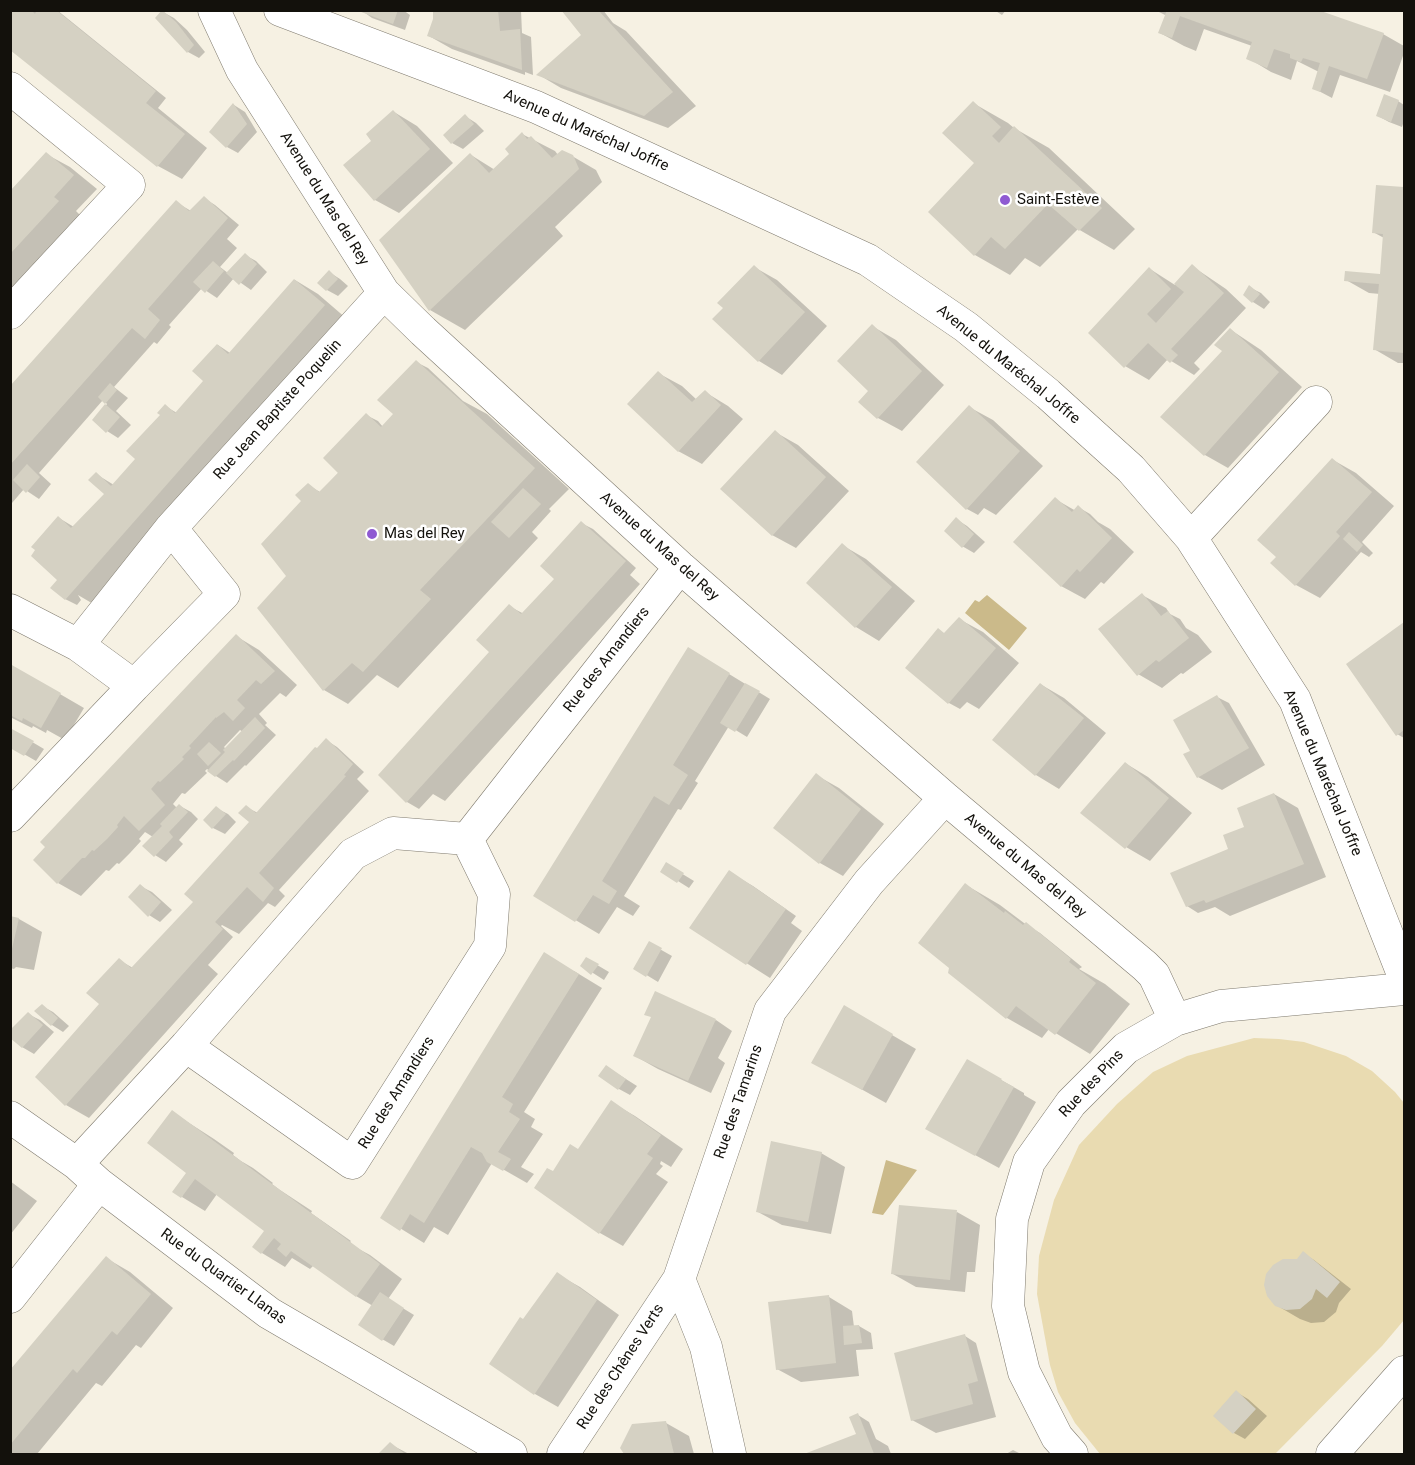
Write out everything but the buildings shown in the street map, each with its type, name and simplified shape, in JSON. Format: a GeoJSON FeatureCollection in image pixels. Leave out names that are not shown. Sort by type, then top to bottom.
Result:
{"type":"FeatureCollection","features":[{"type":"Feature","properties":{"kind":"street","name":"Avenue du Mas del Rey"},"geometry":{"type":"LineString","coordinates":[[214,10],[243,69],[384,293],[680,567],[945,798],[1145,966],[1154,975],[1175,1020]]}},
{"type":"Feature","properties":{"kind":"street","name":"Avenue du Maréchal Joffre"},"geometry":{"type":"LineString","coordinates":[[280,10],[536,107],[868,260],[966,327],[1048,394],[1131,469],[1191,538],[1295,700],[1404,977]]}},
{"type":"Feature","properties":{"kind":"street"},"geometry":{"type":"LineString","coordinates":[[10,88],[129,185],[10,314]]}},
{"type":"Feature","properties":{"kind":"street","name":"Rue Jean Baptiste Poquelin"},"geometry":{"type":"LineString","coordinates":[[78,645],[171,528],[384,293]]}},
{"type":"Feature","properties":{"kind":"street"},"geometry":{"type":"LineString","coordinates":[[1191,538],[1316,402]]}},
{"type":"Feature","properties":{"kind":"street"},"geometry":{"type":"LineString","coordinates":[[10,816],[224,594],[171,528]]}},
{"type":"Feature","properties":{"kind":"street","name":"Rue des Amandiers"},"geometry":{"type":"LineString","coordinates":[[186,1046],[352,1163],[490,946],[494,894],[467,839],[680,567]]}},
{"type":"Feature","properties":{"kind":"street"},"geometry":{"type":"LineString","coordinates":[[10,610],[78,645],[134,686]]}},
{"type":"Feature","properties":{"kind":"street","name":"Rue des Tamarins"},"geometry":{"type":"LineString","coordinates":[[679,1279],[770,1011],[869,882],[945,798]]}},
{"type":"Feature","properties":{"kind":"street"},"geometry":{"type":"LineString","coordinates":[[10,1297],[88,1174],[186,1046],[353,854],[393,833],[467,839]]}},
{"type":"Feature","properties":{"kind":"street","name":"Rue des Pins"},"geometry":{"type":"LineString","coordinates":[[1072,1455],[1058,1437],[1024,1372],[1008,1305],[1012,1219],[1029,1162],[1071,1103],[1126,1047],[1175,1020],[1221,1006],[1404,989]]}},
{"type":"Feature","properties":{"kind":"street","name":"Rue du Quartier Llanas"},"geometry":{"type":"LineString","coordinates":[[10,1117],[269,1313],[511,1455]]}},
{"type":"Feature","properties":{"kind":"street"},"geometry":{"type":"LineString","coordinates":[[679,1279],[706,1347],[730,1455]]}},
{"type":"Feature","properties":{"kind":"street","name":"Rue des Chênes Verts"},"geometry":{"type":"LineString","coordinates":[[563,1455],[679,1279]]}},
{"type":"Feature","properties":{"kind":"street"},"geometry":{"type":"LineString","coordinates":[[1332,1455],[1404,1372]]}},
{"type":"Feature","properties":{"kind":"shaded area"},"geometry":{"type":"Polygon","coordinates":[[[987,595],[1027,628],[1009,650],[965,613],[975,600],[979,602],[987,595]]]}},
{"type":"Feature","properties":{"kind":"shaded area"},"geometry":{"type":"Polygon","coordinates":[[[1254,1038],[1304,1042],[1346,1056],[1372,1071],[1404,1103],[1404,1320],[1382,1346],[1275,1454],[1100,1454],[1075,1423],[1058,1392],[1050,1365],[1037,1294],[1039,1256],[1054,1200],[1079,1145],[1117,1104],[1153,1072],[1187,1056],[1254,1038]]]}},
{"type":"Feature","properties":{"kind":"shaded area"},"geometry":{"type":"Polygon","coordinates":[[[886,1160],[917,1170],[883,1215],[872,1213],[886,1160]]]}},
{"type":"Feature","properties":{"kind":"place","name":"Saint-Estève"},"geometry":{"type":"Point","coordinates":[1005,200]}},
{"type":"Feature","properties":{"kind":"place","name":"Mas del Rey"},"geometry":{"type":"Point","coordinates":[372,534]}}]}
